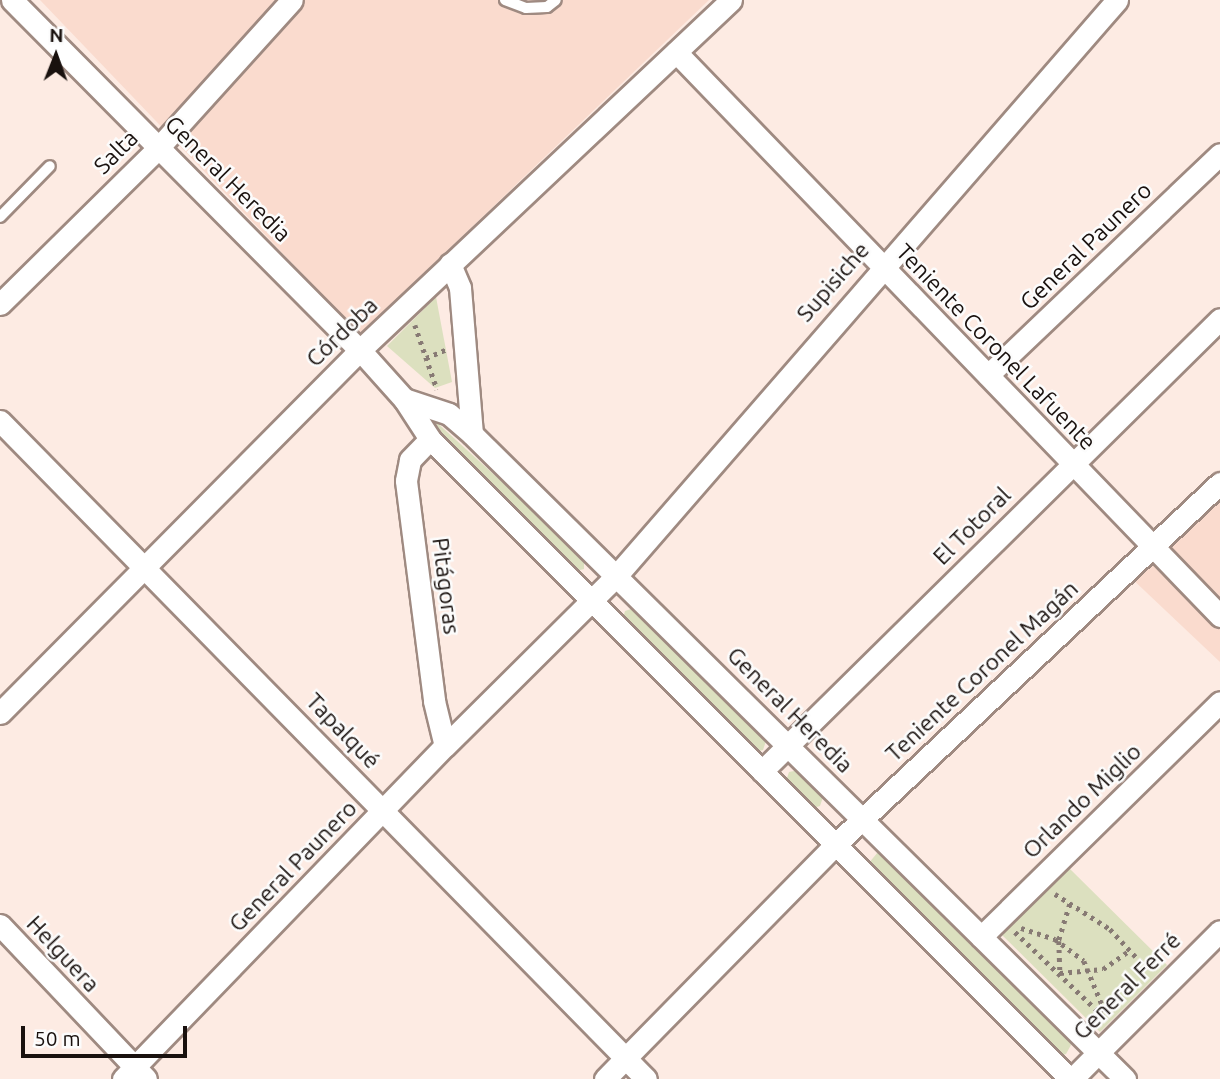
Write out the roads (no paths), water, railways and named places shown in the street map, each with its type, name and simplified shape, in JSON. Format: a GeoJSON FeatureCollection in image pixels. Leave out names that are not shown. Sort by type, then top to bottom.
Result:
{"type":"FeatureCollection","features":[{"type":"Feature","properties":{"kind":"street","name":"General Heredia"},"geometry":{"type":"LineString","coordinates":[[12,0],[360,350],[404,399],[430,439],[1071,1079]]}},
{"type":"Feature","properties":{"kind":"street","name":"Salta"},"geometry":{"type":"LineString","coordinates":[[0,304],[159,147],[292,0]]}},
{"type":"Feature","properties":{"kind":"street","name":"Córdoba"},"geometry":{"type":"LineString","coordinates":[[0,713],[360,350],[732,0]]}},
{"type":"Feature","properties":{"kind":"street","name":"Supisiche"},"geometry":{"type":"LineString","coordinates":[[592,602],[882,265],[1118,0]]}},
{"type":"Feature","properties":{"kind":"street","name":"Teniente Coronel Lafuente"},"geometry":{"type":"LineString","coordinates":[[676,52],[1220,617]]}},
{"type":"Feature","properties":{"kind":"street","name":"General Paunero"},"geometry":{"type":"LineString","coordinates":[[988,375],[1220,154]]}},
{"type":"Feature","properties":{"kind":"street"},"geometry":{"type":"LineString","coordinates":[[450,264],[460,288],[472,434]]}},
{"type":"Feature","properties":{"kind":"street","name":"El Totoral"},"geometry":{"type":"LineString","coordinates":[[762,771],[1220,319]]}},
{"type":"Feature","properties":{"kind":"street","name":"General Heredia"},"geometry":{"type":"LineString","coordinates":[[404,399],[445,412],[472,434],[787,745],[863,818],[988,930],[1125,1079]]}},
{"type":"Feature","properties":{"kind":"street","name":"Tapalqué"},"geometry":{"type":"LineString","coordinates":[[0,421],[646,1079]]}},
{"type":"Feature","properties":{"kind":"street","name":"Pitágoras"},"geometry":{"type":"LineString","coordinates":[[430,439],[410,460],[406,481],[434,701],[445,746]]}},
{"type":"Feature","properties":{"kind":"street","name":"Teniente Coronel Magán"},"geometry":{"type":"LineString","coordinates":[[605,1079],[836,844],[1220,483]]}},
{"type":"Feature","properties":{"kind":"street","name":"General Paunero"},"geometry":{"type":"LineString","coordinates":[[134,1075],[383,810],[592,602]]}},
{"type":"Feature","properties":{"kind":"street","name":"Orlando Miglio"},"geometry":{"type":"LineString","coordinates":[[988,930],[1220,702]]}},
{"type":"Feature","properties":{"kind":"street","name":"Helguera"},"geometry":{"type":"LineString","coordinates":[[0,925],[134,1075]]}},
{"type":"Feature","properties":{"kind":"street","name":"General Ferré"},"geometry":{"type":"LineString","coordinates":[[1071,1079],[1220,930]]}},
{"type":"Feature","properties":{"kind":"lane"},"geometry":{"type":"LineString","coordinates":[[505,0],[526,8],[547,7],[556,0]]}},
{"type":"Feature","properties":{"kind":"lane"},"geometry":{"type":"LineString","coordinates":[[0,217],[50,166]]}}]}
